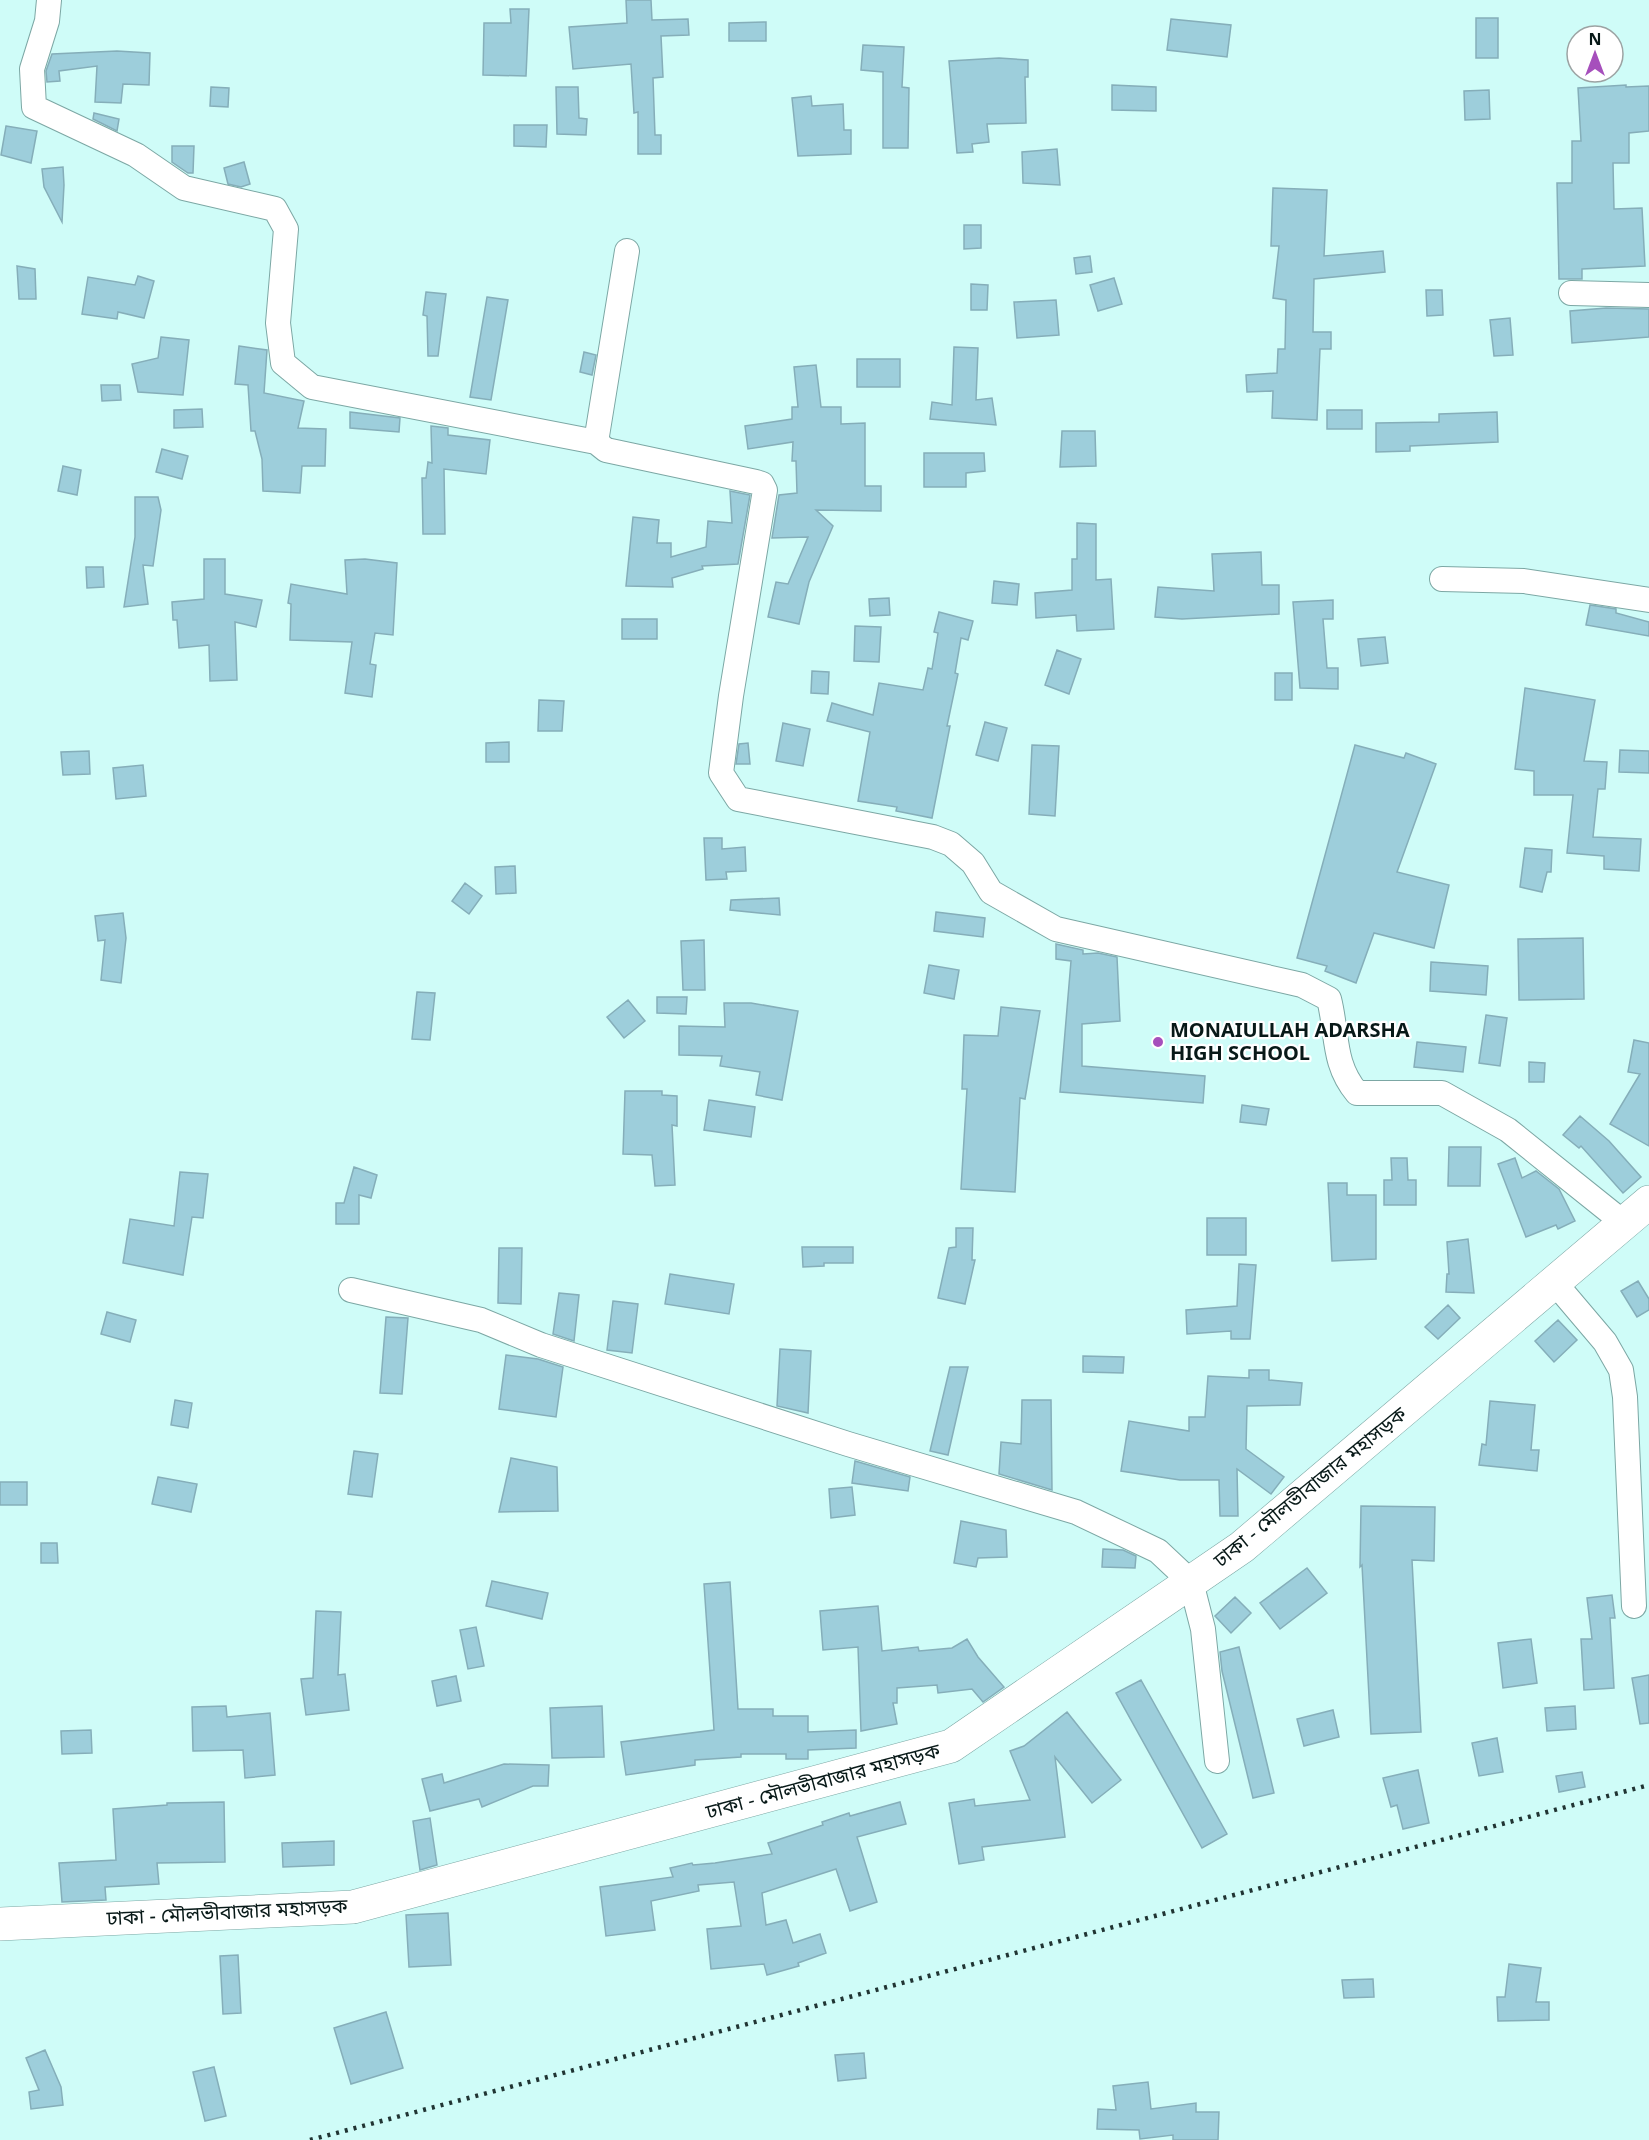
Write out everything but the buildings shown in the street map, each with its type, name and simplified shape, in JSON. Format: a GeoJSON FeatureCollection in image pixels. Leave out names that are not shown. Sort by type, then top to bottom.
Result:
{"type":"FeatureCollection","features":[{"type":"Feature","properties":{"kind":"highway","name":"ঢাকা - মৌলভীবাজার মহাসড়ক"},"geometry":{"type":"LineString","coordinates":[[0,1924],[353,1907],[951,1746],[1242,1547],[1649,1202]]}},
{"type":"Feature","properties":{"kind":"street"},"geometry":{"type":"LineString","coordinates":[[49,0],[47,21],[32,69],[34,107],[136,155],[184,188],[275,209],[286,229],[278,323],[283,363],[312,387],[597,442],[606,450],[762,484],[765,490],[730,696],[721,773],[738,799],[933,837],[951,844],[973,862],[991,892],[1056,929],[1302,985],[1329,999],[1338,1057],[1345,1078],[1357,1093],[1442,1093],[1508,1130],[1624,1223]]}},
{"type":"Feature","properties":{"kind":"street"},"geometry":{"type":"LineString","coordinates":[[597,442],[627,251]]}},
{"type":"Feature","properties":{"kind":"street"},"geometry":{"type":"LineString","coordinates":[[1571,293],[1649,295]]}},
{"type":"Feature","properties":{"kind":"street"},"geometry":{"type":"LineString","coordinates":[[1442,579],[1524,580],[1649,600]]}},
{"type":"Feature","properties":{"kind":"street"},"geometry":{"type":"LineString","coordinates":[[1555,1284],[1605,1342],[1621,1370],[1625,1397],[1634,1606]]}},
{"type":"Feature","properties":{"kind":"street"},"geometry":{"type":"LineString","coordinates":[[351,1290],[481,1320],[564,1352],[848,1444],[1076,1512],[1158,1551],[1191,1582],[1203,1629],[1217,1761]]}},
{"type":"Feature","properties":{"kind":"railway"},"geometry":{"type":"LineString","coordinates":[[310,2140],[1649,1785]]}},
{"type":"Feature","properties":{"kind":"place","name":"MONAIULLAH ADARSHA HIGH SCHOOL"},"geometry":{"type":"Point","coordinates":[1158,1042]}}]}
